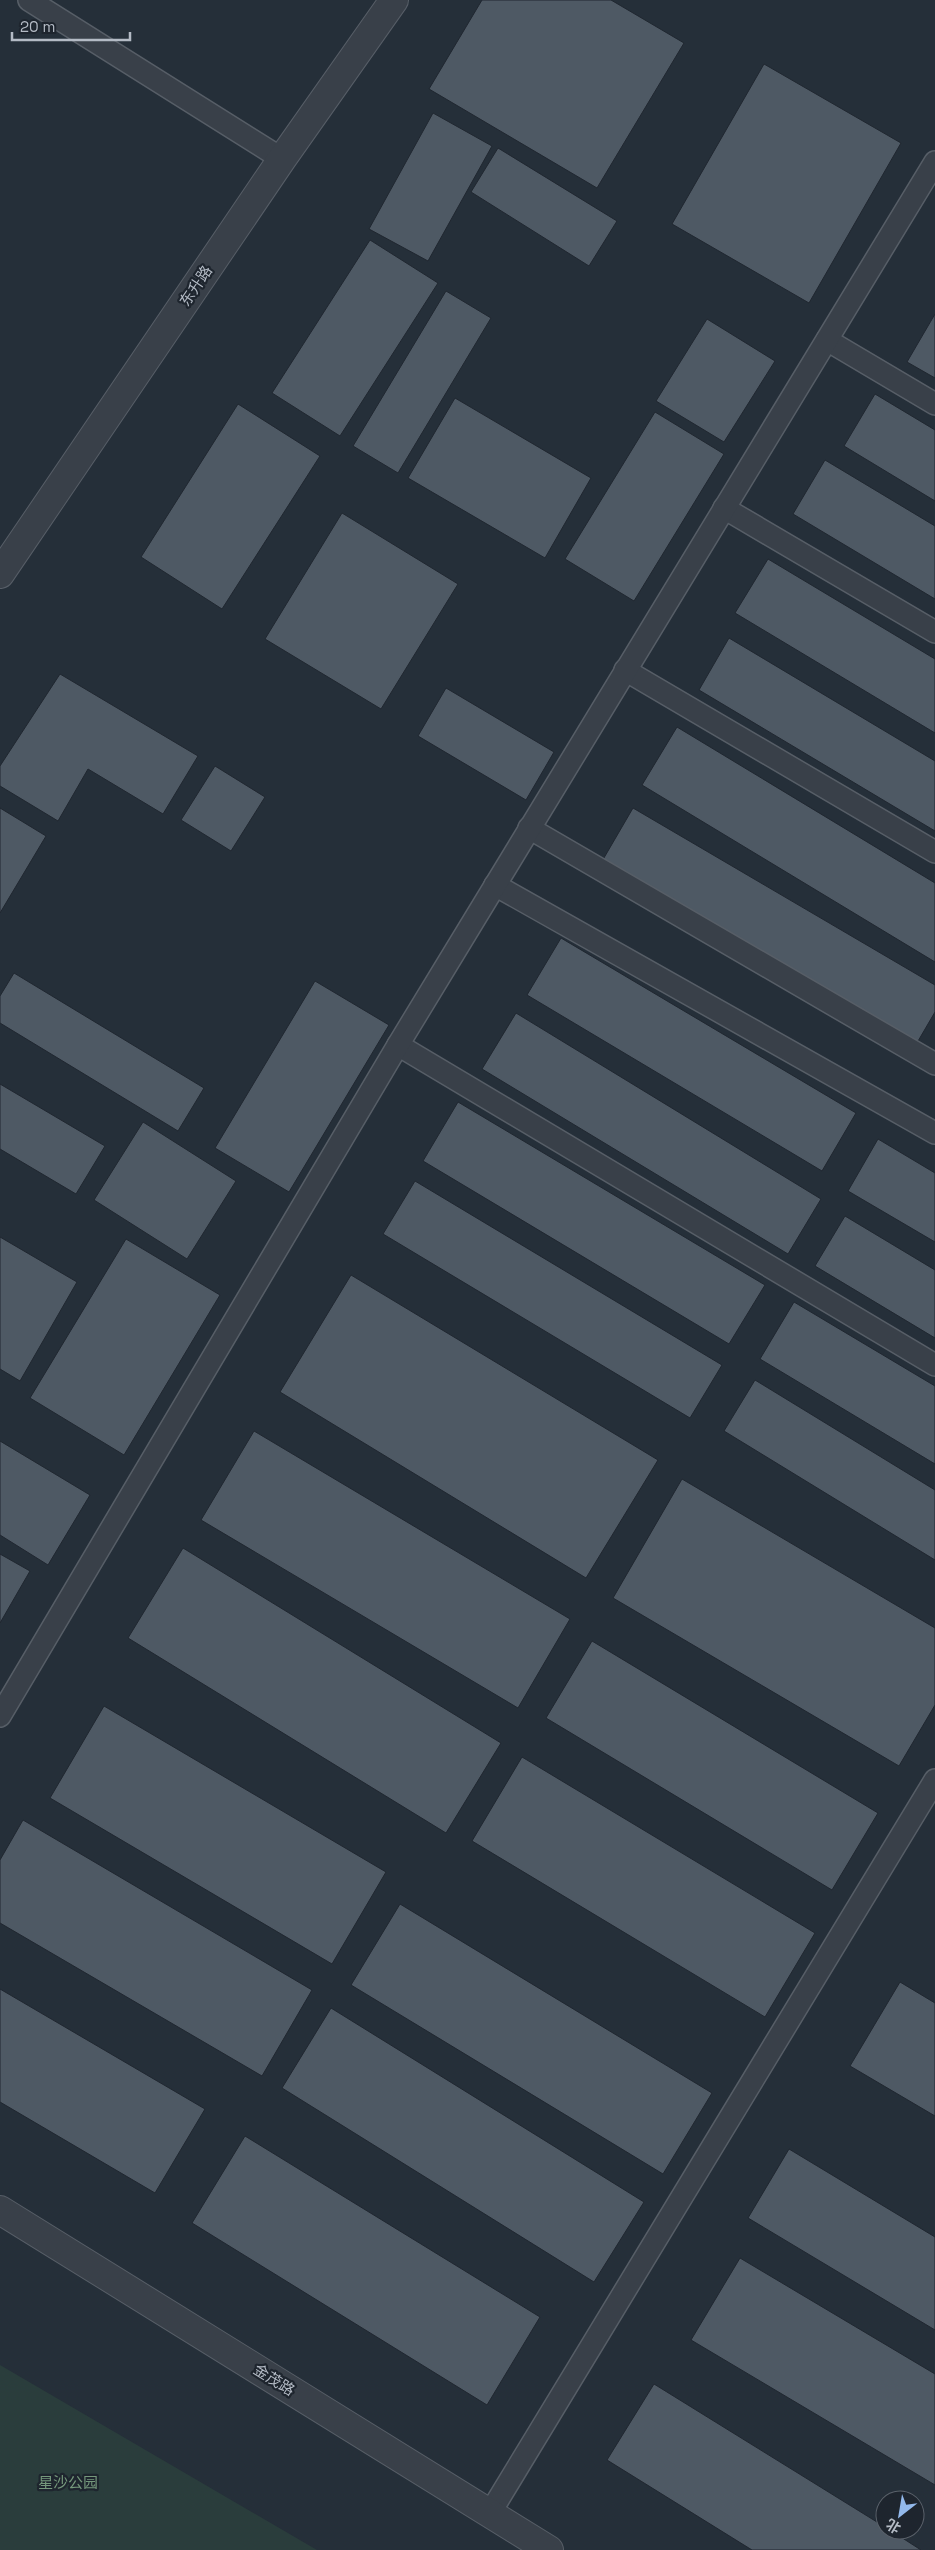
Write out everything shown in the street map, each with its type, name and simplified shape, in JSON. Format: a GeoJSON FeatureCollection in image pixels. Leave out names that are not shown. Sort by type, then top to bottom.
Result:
{"type":"FeatureCollection","features":[{"type":"Feature","properties":{"kind":"street","name":"东升路"},"geometry":{"type":"LineString","coordinates":[[0,574],[282,159],[394,0]]}},
{"type":"Feature","properties":{"kind":"street","name":"金茂路"},"geometry":{"type":"LineString","coordinates":[[0,2210],[549,2550]]}},
{"type":"Feature","properties":{"kind":"lane"},"geometry":{"type":"LineString","coordinates":[[29,0],[282,159]]}},
{"type":"Feature","properties":{"kind":"lane"},"geometry":{"type":"LineString","coordinates":[[0,1716],[398,1045],[935,164]]}},
{"type":"Feature","properties":{"kind":"lane"},"geometry":{"type":"LineString","coordinates":[[827,340],[935,404]]}},
{"type":"Feature","properties":{"kind":"lane"},"geometry":{"type":"LineString","coordinates":[[724,508],[935,632]]}},
{"type":"Feature","properties":{"kind":"lane"},"geometry":{"type":"LineString","coordinates":[[625,670],[935,852]]}},
{"type":"Feature","properties":{"kind":"lane"},"geometry":{"type":"LineString","coordinates":[[529,828],[935,1064]]}},
{"type":"Feature","properties":{"kind":"lane"},"geometry":{"type":"LineString","coordinates":[[495,885],[935,1133]]}},
{"type":"Feature","properties":{"kind":"lane"},"geometry":{"type":"LineString","coordinates":[[398,1045],[935,1365]]}},
{"type":"Feature","properties":{"kind":"lane"},"geometry":{"type":"LineString","coordinates":[[490,2513],[935,1780]]}},
{"type":"Feature","properties":{"kind":"green space","name":"星沙公园"},"geometry":{"type":"Polygon","coordinates":[[[0,2365],[317,2550],[0,2550],[0,2365]]]}},
{"type":"Feature","properties":{"kind":"building"},"geometry":{"type":"Polygon","coordinates":[[[482,0],[611,0],[684,43],[597,188],[429,89],[482,0]]]}},
{"type":"Feature","properties":{"kind":"building"},"geometry":{"type":"Polygon","coordinates":[[[764,64],[901,143],[809,303],[672,224],[764,64]]]}},
{"type":"Feature","properties":{"kind":"building"},"geometry":{"type":"Polygon","coordinates":[[[433,113],[492,146],[428,261],[369,229],[433,113]]]}},
{"type":"Feature","properties":{"kind":"building"},"geometry":{"type":"Polygon","coordinates":[[[498,148],[617,221],[589,266],[471,192],[498,148]]]}},
{"type":"Feature","properties":{"kind":"building"},"geometry":{"type":"Polygon","coordinates":[[[370,240],[438,283],[340,436],[272,393],[370,240]]]}},
{"type":"Feature","properties":{"kind":"building"},"geometry":{"type":"Polygon","coordinates":[[[446,291],[491,318],[398,473],[353,446],[446,291]]]}},
{"type":"Feature","properties":{"kind":"building"},"geometry":{"type":"Polygon","coordinates":[[[935,314],[935,378],[907,362],[935,314]]]}},
{"type":"Feature","properties":{"kind":"building"},"geometry":{"type":"Polygon","coordinates":[[[707,319],[775,361],[724,442],[656,401],[707,319]]]}},
{"type":"Feature","properties":{"kind":"building"},"geometry":{"type":"Polygon","coordinates":[[[875,394],[935,430],[935,501],[844,446],[875,394]]]}},
{"type":"Feature","properties":{"kind":"building"},"geometry":{"type":"Polygon","coordinates":[[[455,398],[591,478],[545,558],[408,478],[455,398]]]}},
{"type":"Feature","properties":{"kind":"building"},"geometry":{"type":"Polygon","coordinates":[[[238,404],[320,456],[222,609],[141,557],[238,404]]]}},
{"type":"Feature","properties":{"kind":"building"},"geometry":{"type":"Polygon","coordinates":[[[655,412],[724,454],[634,601],[565,559],[655,412]]]}},
{"type":"Feature","properties":{"kind":"building"},"geometry":{"type":"Polygon","coordinates":[[[825,460],[935,526],[935,599],[793,514],[825,460]]]}},
{"type":"Feature","properties":{"kind":"building"},"geometry":{"type":"Polygon","coordinates":[[[342,513],[458,584],[381,709],[265,639],[342,513]]]}},
{"type":"Feature","properties":{"kind":"building"},"geometry":{"type":"Polygon","coordinates":[[[768,559],[935,659],[935,733],[735,613],[768,559]]]}},
{"type":"Feature","properties":{"kind":"building"},"geometry":{"type":"Polygon","coordinates":[[[729,638],[935,761],[935,831],[699,690],[729,638]]]}},
{"type":"Feature","properties":{"kind":"building"},"geometry":{"type":"Polygon","coordinates":[[[60,674],[198,756],[163,814],[88,769],[58,821],[0,786],[0,766],[60,674]]]}},
{"type":"Feature","properties":{"kind":"building"},"geometry":{"type":"Polygon","coordinates":[[[446,688],[554,752],[526,800],[418,736],[446,688]]]}},
{"type":"Feature","properties":{"kind":"building"},"geometry":{"type":"Polygon","coordinates":[[[677,727],[935,883],[935,962],[642,785],[677,727]]]}},
{"type":"Feature","properties":{"kind":"building"},"geometry":{"type":"Polygon","coordinates":[[[215,766],[265,797],[231,851],[181,820],[215,766]]]}},
{"type":"Feature","properties":{"kind":"building"},"geometry":{"type":"Polygon","coordinates":[[[0,808],[46,836],[0,913],[0,808]]]}},
{"type":"Feature","properties":{"kind":"building"},"geometry":{"type":"Polygon","coordinates":[[[633,808],[935,985],[935,1012],[914,1048],[601,863],[633,808]]]}},
{"type":"Feature","properties":{"kind":"building"},"geometry":{"type":"Polygon","coordinates":[[[561,938],[856,1113],[822,1171],[527,995],[561,938]]]}},
{"type":"Feature","properties":{"kind":"building"},"geometry":{"type":"Polygon","coordinates":[[[14,973],[204,1088],[178,1131],[0,1023],[0,996],[14,973]]]}},
{"type":"Feature","properties":{"kind":"building"},"geometry":{"type":"Polygon","coordinates":[[[315,981],[389,1025],[289,1192],[215,1148],[315,981]]]}},
{"type":"Feature","properties":{"kind":"building"},"geometry":{"type":"Polygon","coordinates":[[[516,1013],[821,1199],[788,1254],[482,1069],[516,1013]]]}},
{"type":"Feature","properties":{"kind":"building"},"geometry":{"type":"Polygon","coordinates":[[[0,1084],[105,1146],[76,1194],[0,1149],[0,1084]]]}},
{"type":"Feature","properties":{"kind":"building"},"geometry":{"type":"Polygon","coordinates":[[[458,1102],[765,1285],[729,1344],[423,1161],[458,1102]]]}},
{"type":"Feature","properties":{"kind":"building"},"geometry":{"type":"Polygon","coordinates":[[[143,1122],[236,1181],[187,1259],[94,1200],[143,1122]]]}},
{"type":"Feature","properties":{"kind":"building"},"geometry":{"type":"Polygon","coordinates":[[[878,1139],[935,1173],[935,1242],[848,1191],[878,1139]]]}},
{"type":"Feature","properties":{"kind":"building"},"geometry":{"type":"Polygon","coordinates":[[[415,1181],[722,1365],[690,1418],[383,1234],[415,1181]]]}},
{"type":"Feature","properties":{"kind":"building"},"geometry":{"type":"Polygon","coordinates":[[[845,1216],[935,1270],[935,1338],[815,1266],[845,1216]]]}},
{"type":"Feature","properties":{"kind":"building"},"geometry":{"type":"Polygon","coordinates":[[[0,1237],[77,1282],[20,1381],[0,1369],[0,1237]]]}},
{"type":"Feature","properties":{"kind":"building"},"geometry":{"type":"Polygon","coordinates":[[[126,1239],[220,1295],[124,1455],[30,1398],[126,1239]]]}},
{"type":"Feature","properties":{"kind":"building"},"geometry":{"type":"Polygon","coordinates":[[[351,1275],[658,1460],[586,1578],[280,1392],[351,1275]]]}},
{"type":"Feature","properties":{"kind":"building"},"geometry":{"type":"Polygon","coordinates":[[[794,1302],[935,1386],[935,1464],[760,1359],[794,1302]]]}},
{"type":"Feature","properties":{"kind":"building"},"geometry":{"type":"Polygon","coordinates":[[[755,1380],[935,1490],[935,1560],[724,1431],[755,1380]]]}},
{"type":"Feature","properties":{"kind":"building"},"geometry":{"type":"Polygon","coordinates":[[[254,1431],[570,1619],[518,1708],[201,1520],[254,1431]]]}},
{"type":"Feature","properties":{"kind":"building"},"geometry":{"type":"Polygon","coordinates":[[[0,1441],[90,1495],[48,1565],[0,1535],[0,1441]]]}},
{"type":"Feature","properties":{"kind":"building"},"geometry":{"type":"Polygon","coordinates":[[[682,1479],[935,1628],[935,1705],[899,1766],[613,1598],[682,1479]]]}},
{"type":"Feature","properties":{"kind":"building"},"geometry":{"type":"Polygon","coordinates":[[[183,1548],[501,1743],[446,1833],[128,1638],[183,1548]]]}},
{"type":"Feature","properties":{"kind":"building"},"geometry":{"type":"Polygon","coordinates":[[[0,1554],[30,1571],[0,1623],[0,1554]]]}},
{"type":"Feature","properties":{"kind":"building"},"geometry":{"type":"Polygon","coordinates":[[[592,1641],[878,1813],[832,1890],[546,1718],[592,1641]]]}},
{"type":"Feature","properties":{"kind":"building"},"geometry":{"type":"Polygon","coordinates":[[[104,1706],[386,1872],[332,1964],[50,1798],[104,1706]]]}},
{"type":"Feature","properties":{"kind":"building"},"geometry":{"type":"Polygon","coordinates":[[[522,1757],[815,1933],[765,2017],[472,1841],[522,1757]]]}},
{"type":"Feature","properties":{"kind":"building"},"geometry":{"type":"Polygon","coordinates":[[[23,1820],[312,1990],[262,2076],[0,1923],[0,1860],[23,1820]]]}},
{"type":"Feature","properties":{"kind":"building"},"geometry":{"type":"Polygon","coordinates":[[[400,1904],[712,2093],[663,2174],[351,1985],[400,1904]]]}},
{"type":"Feature","properties":{"kind":"building"},"geometry":{"type":"Polygon","coordinates":[[[900,1982],[935,2003],[935,2116],[850,2066],[900,1982]]]}},
{"type":"Feature","properties":{"kind":"building"},"geometry":{"type":"Polygon","coordinates":[[[0,1989],[205,2109],[155,2193],[0,2102],[0,1989]]]}},
{"type":"Feature","properties":{"kind":"building"},"geometry":{"type":"Polygon","coordinates":[[[331,2008],[644,2202],[594,2282],[282,2088],[331,2008]]]}},
{"type":"Feature","properties":{"kind":"building"},"geometry":{"type":"Polygon","coordinates":[[[245,2136],[540,2317],[487,2405],[192,2223],[245,2136]]]}},
{"type":"Feature","properties":{"kind":"building"},"geometry":{"type":"Polygon","coordinates":[[[789,2149],[935,2237],[935,2330],[748,2218],[789,2149]]]}},
{"type":"Feature","properties":{"kind":"building"},"geometry":{"type":"Polygon","coordinates":[[[740,2258],[935,2374],[935,2485],[691,2340],[740,2258]]]}},
{"type":"Feature","properties":{"kind":"building"},"geometry":{"type":"Polygon","coordinates":[[[654,2384],[875,2521],[875,2540],[906,2540],[921,2550],[752,2550],[607,2460],[654,2384]]]}}]}
